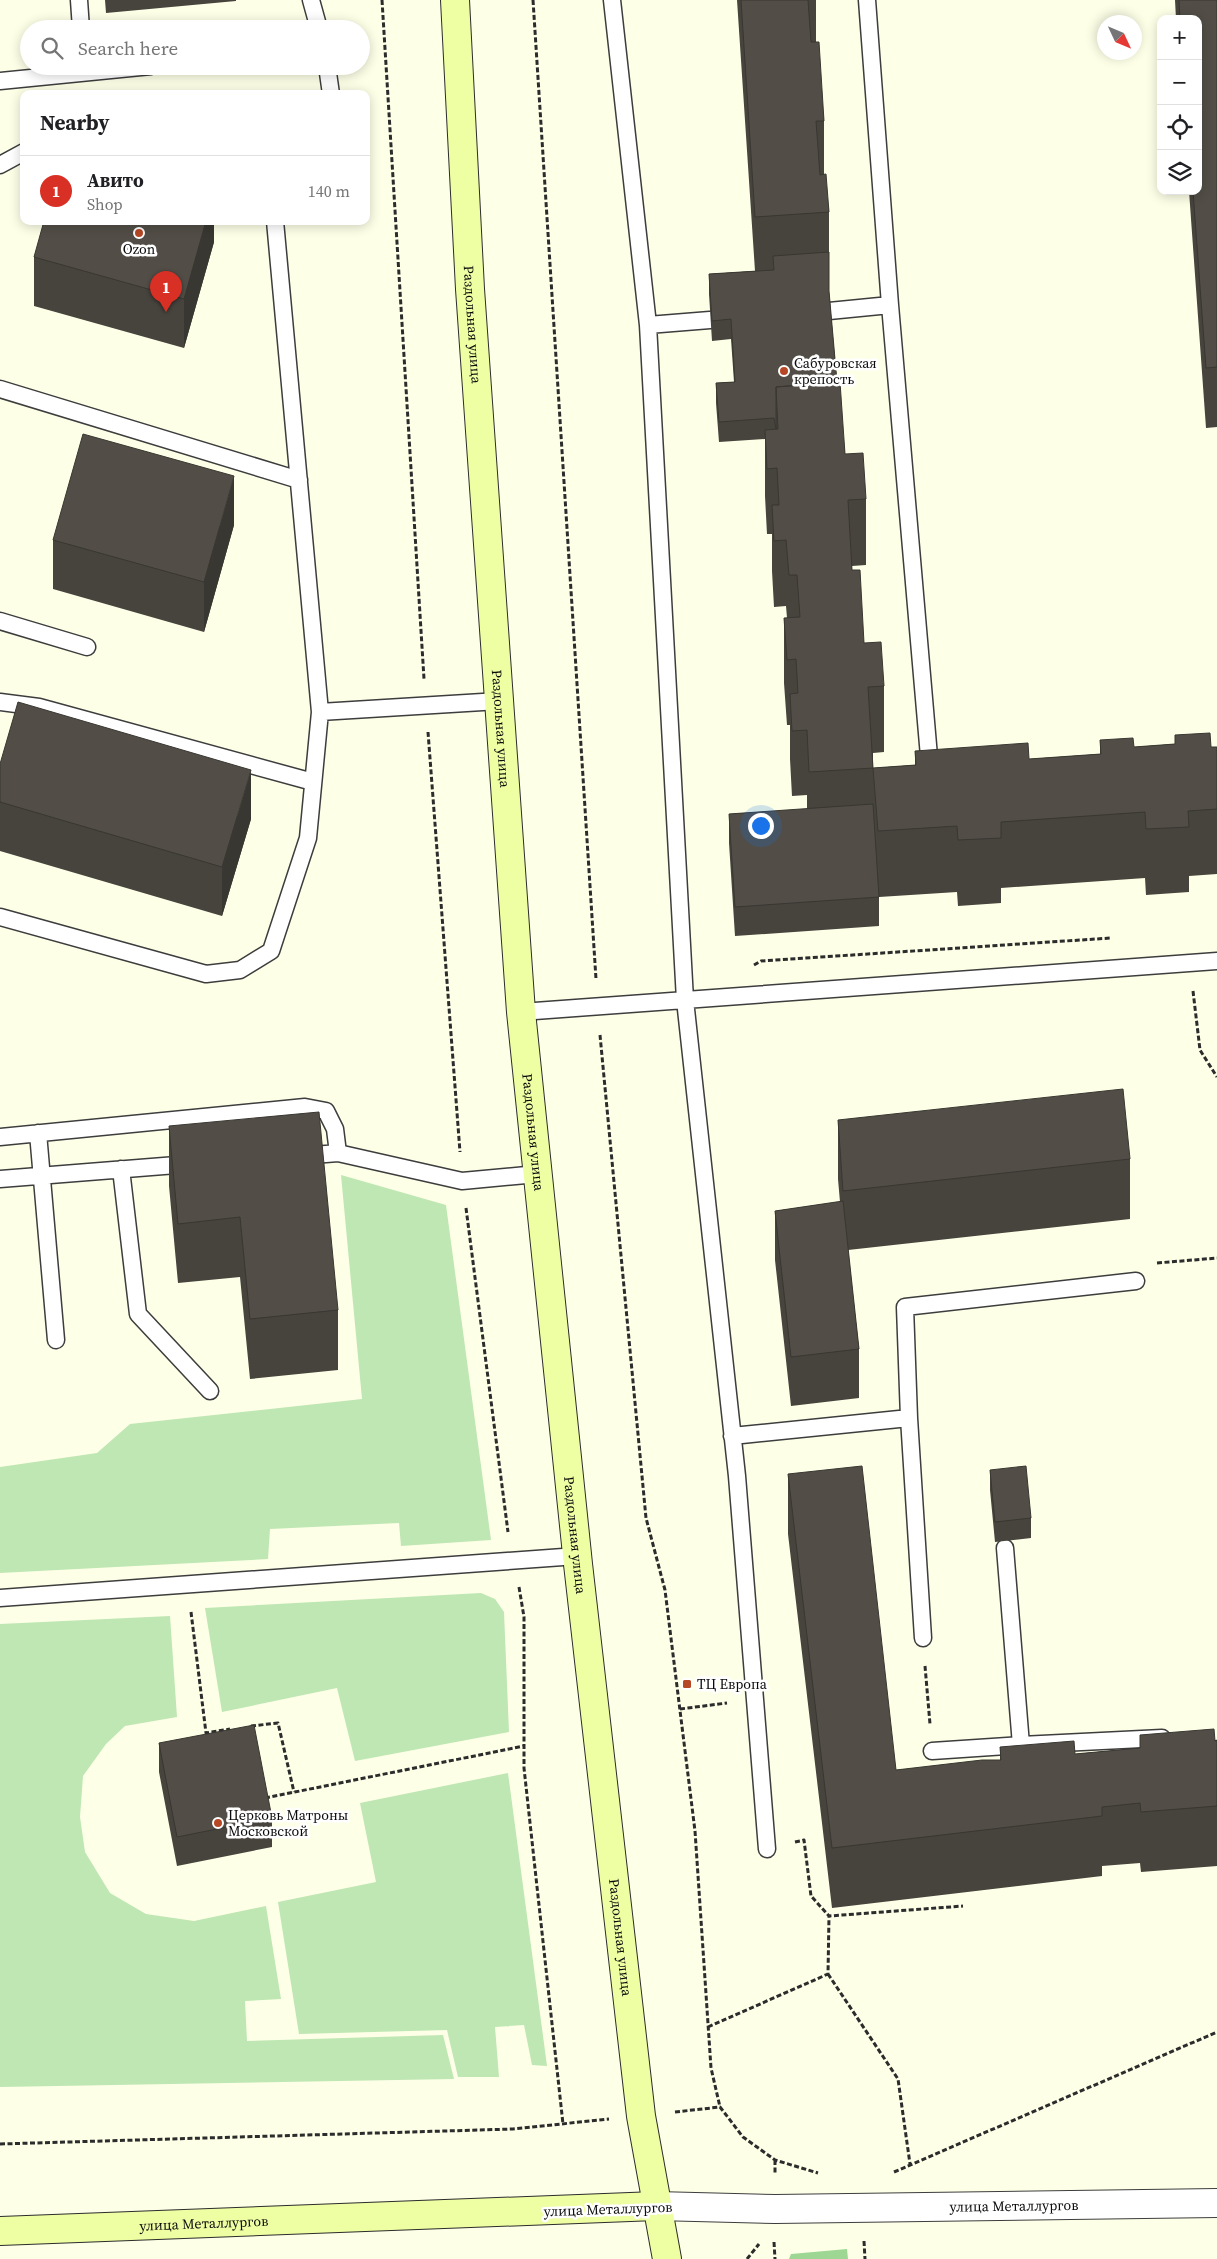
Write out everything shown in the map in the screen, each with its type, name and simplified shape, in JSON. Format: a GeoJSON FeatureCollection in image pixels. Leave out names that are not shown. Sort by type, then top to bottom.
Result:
{"type":"FeatureCollection","features":[{"type":"Feature","properties":{"kind":"main road","name":"Раздольная улица"},"geometry":{"type":"LineString","coordinates":[[455,0],[470,289],[521,1012],[577,1556],[640,2116],[667,2259]]}},
{"type":"Feature","properties":{"kind":"main road","name":"улица Металлургов"},"geometry":{"type":"LineString","coordinates":[[0,2231],[656,2206]]}},
{"type":"Feature","properties":{"kind":"street","name":"улица Металлургов"},"geometry":{"type":"LineString","coordinates":[[656,2206],[774,2209],[1217,2203]]}},
{"type":"Feature","properties":{"kind":"lane"},"geometry":{"type":"LineString","coordinates":[[79,0],[80,20]]}},
{"type":"Feature","properties":{"kind":"lane"},"geometry":{"type":"LineString","coordinates":[[311,0],[317,20]]}},
{"type":"Feature","properties":{"kind":"lane"},"geometry":{"type":"LineString","coordinates":[[612,0],[648,326],[685,1000],[732,1436],[768,1849]]}},
{"type":"Feature","properties":{"kind":"lane"},"geometry":{"type":"LineString","coordinates":[[867,0],[890,305],[930,768]]}},
{"type":"Feature","properties":{"kind":"lane"},"geometry":{"type":"LineString","coordinates":[[0,81],[42,75]]}},
{"type":"Feature","properties":{"kind":"lane"},"geometry":{"type":"LineString","coordinates":[[328,75],[330,90]]}},
{"type":"Feature","properties":{"kind":"lane"},"geometry":{"type":"LineString","coordinates":[[0,165],[20,154]]}},
{"type":"Feature","properties":{"kind":"lane"},"geometry":{"type":"LineString","coordinates":[[0,918],[206,974],[240,970],[270,951],[308,838],[320,712],[275,225]]}},
{"type":"Feature","properties":{"kind":"lane"},"geometry":{"type":"LineString","coordinates":[[829,311],[890,305]]}},
{"type":"Feature","properties":{"kind":"lane"},"geometry":{"type":"LineString","coordinates":[[648,326],[710,320]]}},
{"type":"Feature","properties":{"kind":"lane"},"geometry":{"type":"LineString","coordinates":[[0,390],[299,480]]}},
{"type":"Feature","properties":{"kind":"lane"},"geometry":{"type":"LineString","coordinates":[[0,621],[87,647]]}},
{"type":"Feature","properties":{"kind":"lane"},"geometry":{"type":"LineString","coordinates":[[320,712],[499,701]]}},
{"type":"Feature","properties":{"kind":"lane"},"geometry":{"type":"LineString","coordinates":[[0,702],[39,707],[313,782]]}},
{"type":"Feature","properties":{"kind":"lane"},"geometry":{"type":"LineString","coordinates":[[521,1012],[1217,961]]}},
{"type":"Feature","properties":{"kind":"lane"},"geometry":{"type":"LineString","coordinates":[[0,1137],[305,1107],[326,1111],[335,1128],[338,1153]]}},
{"type":"Feature","properties":{"kind":"lane"},"geometry":{"type":"LineString","coordinates":[[38,1133],[56,1340]]}},
{"type":"Feature","properties":{"kind":"lane"},"geometry":{"type":"LineString","coordinates":[[289,1157],[338,1153],[462,1181],[538,1174]]}},
{"type":"Feature","properties":{"kind":"lane"},"geometry":{"type":"LineString","coordinates":[[0,1179],[200,1164]]}},
{"type":"Feature","properties":{"kind":"lane"},"geometry":{"type":"LineString","coordinates":[[122,1169],[138,1314],[210,1391]]}},
{"type":"Feature","properties":{"kind":"lane"},"geometry":{"type":"LineString","coordinates":[[923,1638],[909,1418],[905,1307],[1136,1281]]}},
{"type":"Feature","properties":{"kind":"lane"},"geometry":{"type":"LineString","coordinates":[[732,1436],[909,1418]]}},
{"type":"Feature","properties":{"kind":"lane"},"geometry":{"type":"LineString","coordinates":[[1005,1548],[1021,1744]]}},
{"type":"Feature","properties":{"kind":"lane"},"geometry":{"type":"LineString","coordinates":[[0,1598],[577,1556]]}},
{"type":"Feature","properties":{"kind":"lane"},"geometry":{"type":"LineString","coordinates":[[932,1751],[1021,1744],[1178,1737]]}},
{"type":"Feature","properties":{"kind":"path"},"geometry":{"type":"LineString","coordinates":[[382,0],[426,705],[462,1181],[504,1511],[524,1617],[524,1768],[563,2124]]}},
{"type":"Feature","properties":{"kind":"path"},"geometry":{"type":"LineString","coordinates":[[534,0],[597,1006],[646,1518],[665,1590],[695,1831],[711,2068],[720,2107],[743,2137],[774,2160],[825,2174]]}},
{"type":"Feature","properties":{"kind":"path"},"geometry":{"type":"LineString","coordinates":[[1190,963],[1200,1050],[1217,1077]]}},
{"type":"Feature","properties":{"kind":"path"},"geometry":{"type":"LineString","coordinates":[[1136,1281],[1155,1263],[1217,1258]]}},
{"type":"Feature","properties":{"kind":"path"},"geometry":{"type":"LineString","coordinates":[[187,1584],[206,1733],[233,1729]]}},
{"type":"Feature","properties":{"kind":"path"},"geometry":{"type":"LineString","coordinates":[[923,1638],[932,1751]]}},
{"type":"Feature","properties":{"kind":"path"},"geometry":{"type":"LineString","coordinates":[[680,1709],[755,1700]]}},
{"type":"Feature","properties":{"kind":"path"},"geometry":{"type":"LineString","coordinates":[[242,1728],[278,1723],[294,1792]]}},
{"type":"Feature","properties":{"kind":"path"},"geometry":{"type":"LineString","coordinates":[[262,1799],[524,1746]]}},
{"type":"Feature","properties":{"kind":"path"},"geometry":{"type":"LineString","coordinates":[[768,1849],[804,1840],[811,1896],[829,1916],[828,1974],[898,2079],[910,2164]]}},
{"type":"Feature","properties":{"kind":"path"},"geometry":{"type":"LineString","coordinates":[[829,1916],[963,1906]]}},
{"type":"Feature","properties":{"kind":"path"},"geometry":{"type":"LineString","coordinates":[[708,2027],[828,1974]]}},
{"type":"Feature","properties":{"kind":"path"},"geometry":{"type":"LineString","coordinates":[[891,2174],[910,2164],[1217,2032]]}},
{"type":"Feature","properties":{"kind":"path"},"geometry":{"type":"LineString","coordinates":[[0,2144],[503,2129],[720,2107]]}},
{"type":"Feature","properties":{"kind":"path"},"geometry":{"type":"LineString","coordinates":[[864,2240],[865,2259]]}},
{"type":"Feature","properties":{"kind":"green space"},"geometry":{"type":"Polygon","coordinates":[[[341,1175],[446,1205],[491,1540],[401,1546],[399,1523],[270,1529],[268,1559],[0,1573],[0,1467],[97,1453],[130,1424],[362,1399],[341,1175]]]}},
{"type":"Feature","properties":{"kind":"green space"},"geometry":{"type":"Polygon","coordinates":[[[481,1593],[495,1599],[504,1612],[509,1732],[355,1761],[337,1688],[222,1712],[205,1608],[481,1593]]]}},
{"type":"Feature","properties":{"kind":"green space"},"geometry":{"type":"Polygon","coordinates":[[[170,1616],[177,1717],[125,1726],[106,1744],[83,1776],[80,1817],[85,1852],[110,1893],[146,1914],[194,1921],[266,1906],[281,1999],[245,2001],[247,2041],[443,2035],[454,2079],[0,2087],[0,1624],[170,1616]]]}},
{"type":"Feature","properties":{"kind":"green space"},"geometry":{"type":"Polygon","coordinates":[[[508,1773],[547,2066],[532,2065],[524,2025],[495,2027],[499,2077],[458,2077],[447,2030],[299,2034],[278,1902],[376,1882],[360,1803],[508,1773]]]}},
{"type":"Feature","properties":{"kind":"green space"},"geometry":{"type":"Polygon","coordinates":[[[847,2249],[848,2259],[789,2259],[791,2254],[847,2249]]]}},
{"type":"Feature","properties":{"kind":"building"},"geometry":{"type":"Polygon","coordinates":[[[741,0],[808,0],[811,42],[819,42],[824,121],[816,121],[820,175],[826,174],[829,212],[755,217],[741,0]]]}},
{"type":"Feature","properties":{"kind":"building"},"geometry":{"type":"Polygon","coordinates":[[[1179,0],[1217,0],[1217,367],[1206,368],[1193,195],[1202,195],[1202,15],[1180,15],[1179,0]]]}},
{"type":"Feature","properties":{"kind":"building"},"geometry":{"type":"Polygon","coordinates":[[[43,225],[205,225],[184,299],[34,257],[43,225]]]}},
{"type":"Feature","properties":{"kind":"building","name":"Сабуровская крепость"},"geometry":{"type":"Polygon","coordinates":[[[829,252],[829,291],[837,382],[776,387],[776,429],[774,418],[719,422],[716,383],[735,382],[731,319],[712,321],[709,274],[774,270],[773,256],[829,252]]]}},
{"type":"Feature","properties":{"kind":"building"},"geometry":{"type":"Polygon","coordinates":[[[840,382],[845,454],[863,453],[866,499],[848,500],[852,570],[860,570],[864,643],[881,642],[884,686],[868,687],[873,768],[809,772],[807,730],[792,731],[790,694],[798,693],[796,659],[787,660],[784,618],[800,617],[797,575],[789,575],[786,540],[774,541],[772,505],[779,505],[777,468],[767,469],[765,430],[778,429],[776,387],[840,382]]]}},
{"type":"Feature","properties":{"kind":"building"},"geometry":{"type":"Polygon","coordinates":[[[83,434],[234,476],[204,582],[53,540],[83,434]]]}},
{"type":"Feature","properties":{"kind":"building"},"geometry":{"type":"Polygon","coordinates":[[[18,702],[251,770],[222,867],[0,802],[0,764],[18,702]]]}},
{"type":"Feature","properties":{"kind":"building"},"geometry":{"type":"Polygon","coordinates":[[[1210,733],[1211,747],[1217,747],[1217,809],[1188,811],[1189,827],[1146,829],[1145,812],[1001,822],[1001,838],[958,840],[957,826],[878,831],[873,768],[916,765],[915,751],[1028,743],[1029,759],[1101,754],[1100,740],[1133,738],[1134,747],[1175,744],[1175,735],[1210,733]]]}},
{"type":"Feature","properties":{"kind":"building"},"geometry":{"type":"Polygon","coordinates":[[[873,804],[879,897],[735,907],[729,814],[873,804]]]}},
{"type":"Feature","properties":{"kind":"building"},"geometry":{"type":"Polygon","coordinates":[[[1123,1089],[1130,1159],[843,1191],[838,1120],[1123,1089]]]}},
{"type":"Feature","properties":{"kind":"building"},"geometry":{"type":"Polygon","coordinates":[[[319,1112],[338,1310],[250,1319],[240,1217],[178,1224],[169,1126],[319,1112]]]}},
{"type":"Feature","properties":{"kind":"building"},"geometry":{"type":"Polygon","coordinates":[[[843,1201],[859,1349],[791,1357],[775,1211],[843,1201]]]}},
{"type":"Feature","properties":{"kind":"building"},"geometry":{"type":"Polygon","coordinates":[[[862,1466],[896,1770],[982,1760],[1001,1760],[1000,1747],[1074,1741],[1075,1754],[1140,1748],[1140,1735],[1214,1729],[1215,1741],[1217,1740],[1217,1806],[1141,1812],[1140,1803],[1102,1807],[1102,1816],[832,1848],[788,1474],[862,1466]]]}},
{"type":"Feature","properties":{"kind":"building"},"geometry":{"type":"Polygon","coordinates":[[[1026,1466],[1031,1518],[995,1522],[990,1470],[1026,1466]]]}},
{"type":"Feature","properties":{"kind":"building","name":"Церковь Матроны Московской"},"geometry":{"type":"Polygon","coordinates":[[[254,1725],[272,1818],[177,1837],[159,1743],[254,1725]]]}},
{"type":"Feature","properties":{"kind":"place","name":"Ozon"},"geometry":{"type":"Point","coordinates":[139,233]}},
{"type":"Feature","properties":{"kind":"place","name":"Авито"},"geometry":{"type":"Point","coordinates":[166,312]}},
{"type":"Feature","properties":{"kind":"place","name":"Сабуровская крепость"},"geometry":{"type":"Point","coordinates":[784,371]}},
{"type":"Feature","properties":{"kind":"place","name":"ТЦ Европа"},"geometry":{"type":"Point","coordinates":[687,1684]}},
{"type":"Feature","properties":{"kind":"place","name":"Церковь Матроны Московской"},"geometry":{"type":"Point","coordinates":[218,1823]}}]}
